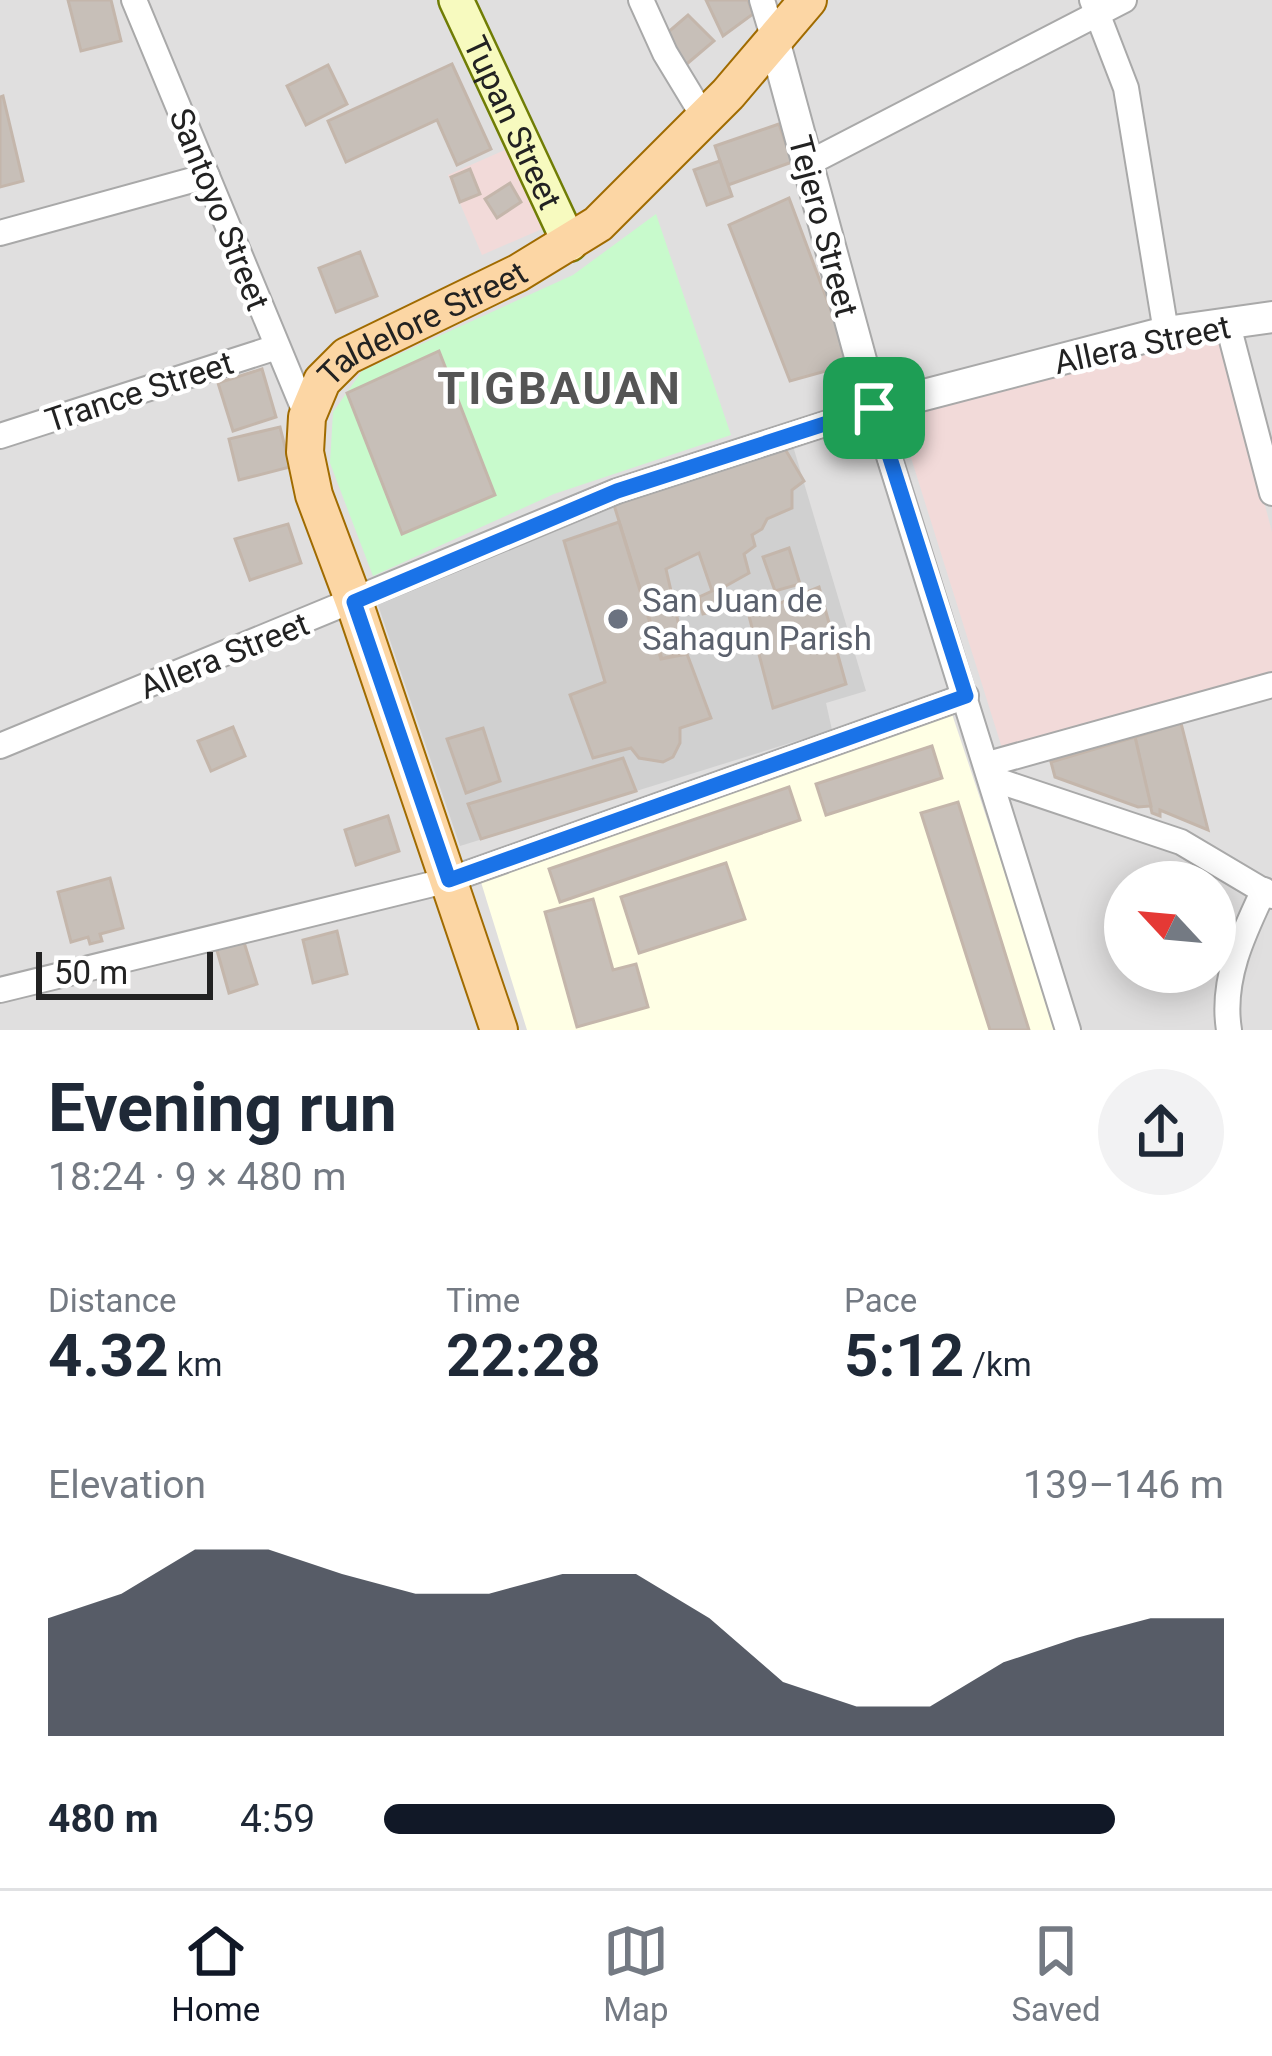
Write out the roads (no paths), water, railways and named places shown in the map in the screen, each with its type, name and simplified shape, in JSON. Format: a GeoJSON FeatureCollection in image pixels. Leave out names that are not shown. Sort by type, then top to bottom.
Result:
{"type":"FeatureCollection","features":[{"type":"Feature","properties":{"kind":"main road","name":"Tupan Street"},"geometry":{"type":"LineString","coordinates":[[456,0],[570,244]]}},
{"type":"Feature","properties":{"kind":"main road","name":"Taldelore Street"},"geometry":{"type":"LineString","coordinates":[[499,1030],[314,495],[305,452],[307,417],[322,382],[347,356],[570,244],[598,224],[705,119],[808,0]]}},
{"type":"Feature","properties":{"kind":"street","name":"Santoyo Street"},"geometry":{"type":"LineString","coordinates":[[134,0],[307,417]]}},
{"type":"Feature","properties":{"kind":"street"},"geometry":{"type":"LineString","coordinates":[[641,0],[665,53],[705,119]]}},
{"type":"Feature","properties":{"kind":"street"},"geometry":{"type":"LineString","coordinates":[[761,0],[774,40]]}},
{"type":"Feature","properties":{"kind":"street"},"geometry":{"type":"LineString","coordinates":[[807,164],[874,132],[1095,5],[1124,0]]}},
{"type":"Feature","properties":{"kind":"street"},"geometry":{"type":"LineString","coordinates":[[1095,5],[1126,88],[1166,332]]}},
{"type":"Feature","properties":{"kind":"street","name":"Tejero Street"},"geometry":{"type":"LineString","coordinates":[[774,40],[874,408],[991,771],[1068,1030]]}},
{"type":"Feature","properties":{"kind":"street"},"geometry":{"type":"LineString","coordinates":[[0,233],[206,176]]}},
{"type":"Feature","properties":{"kind":"street","name":"Allera Street"},"geometry":{"type":"LineString","coordinates":[[0,746],[617,491],[874,408],[1166,332],[1272,317]]}},
{"type":"Feature","properties":{"kind":"street"},"geometry":{"type":"LineString","coordinates":[[1228,325],[1272,494]]}},
{"type":"Feature","properties":{"kind":"street","name":"Trance Street"},"geometry":{"type":"LineString","coordinates":[[0,436],[277,347]]}},
{"type":"Feature","properties":{"kind":"street"},"geometry":{"type":"LineString","coordinates":[[991,771],[1272,686]]}},
{"type":"Feature","properties":{"kind":"street"},"geometry":{"type":"LineString","coordinates":[[0,990],[449,880],[966,696]]}},
{"type":"Feature","properties":{"kind":"street"},"geometry":{"type":"LineString","coordinates":[[991,771],[1181,842],[1268,893],[1240,940],[1225,1009],[1229,1030]]}},
{"type":"Feature","properties":{"kind":"place","name":"San Juan de Sahagun Parish"},"geometry":{"type":"Point","coordinates":[618,619]}},
{"type":"Feature","properties":{"kind":"district","name":"TIGBAUAN"},"geometry":{"type":"Point","coordinates":[560,388]}}]}
